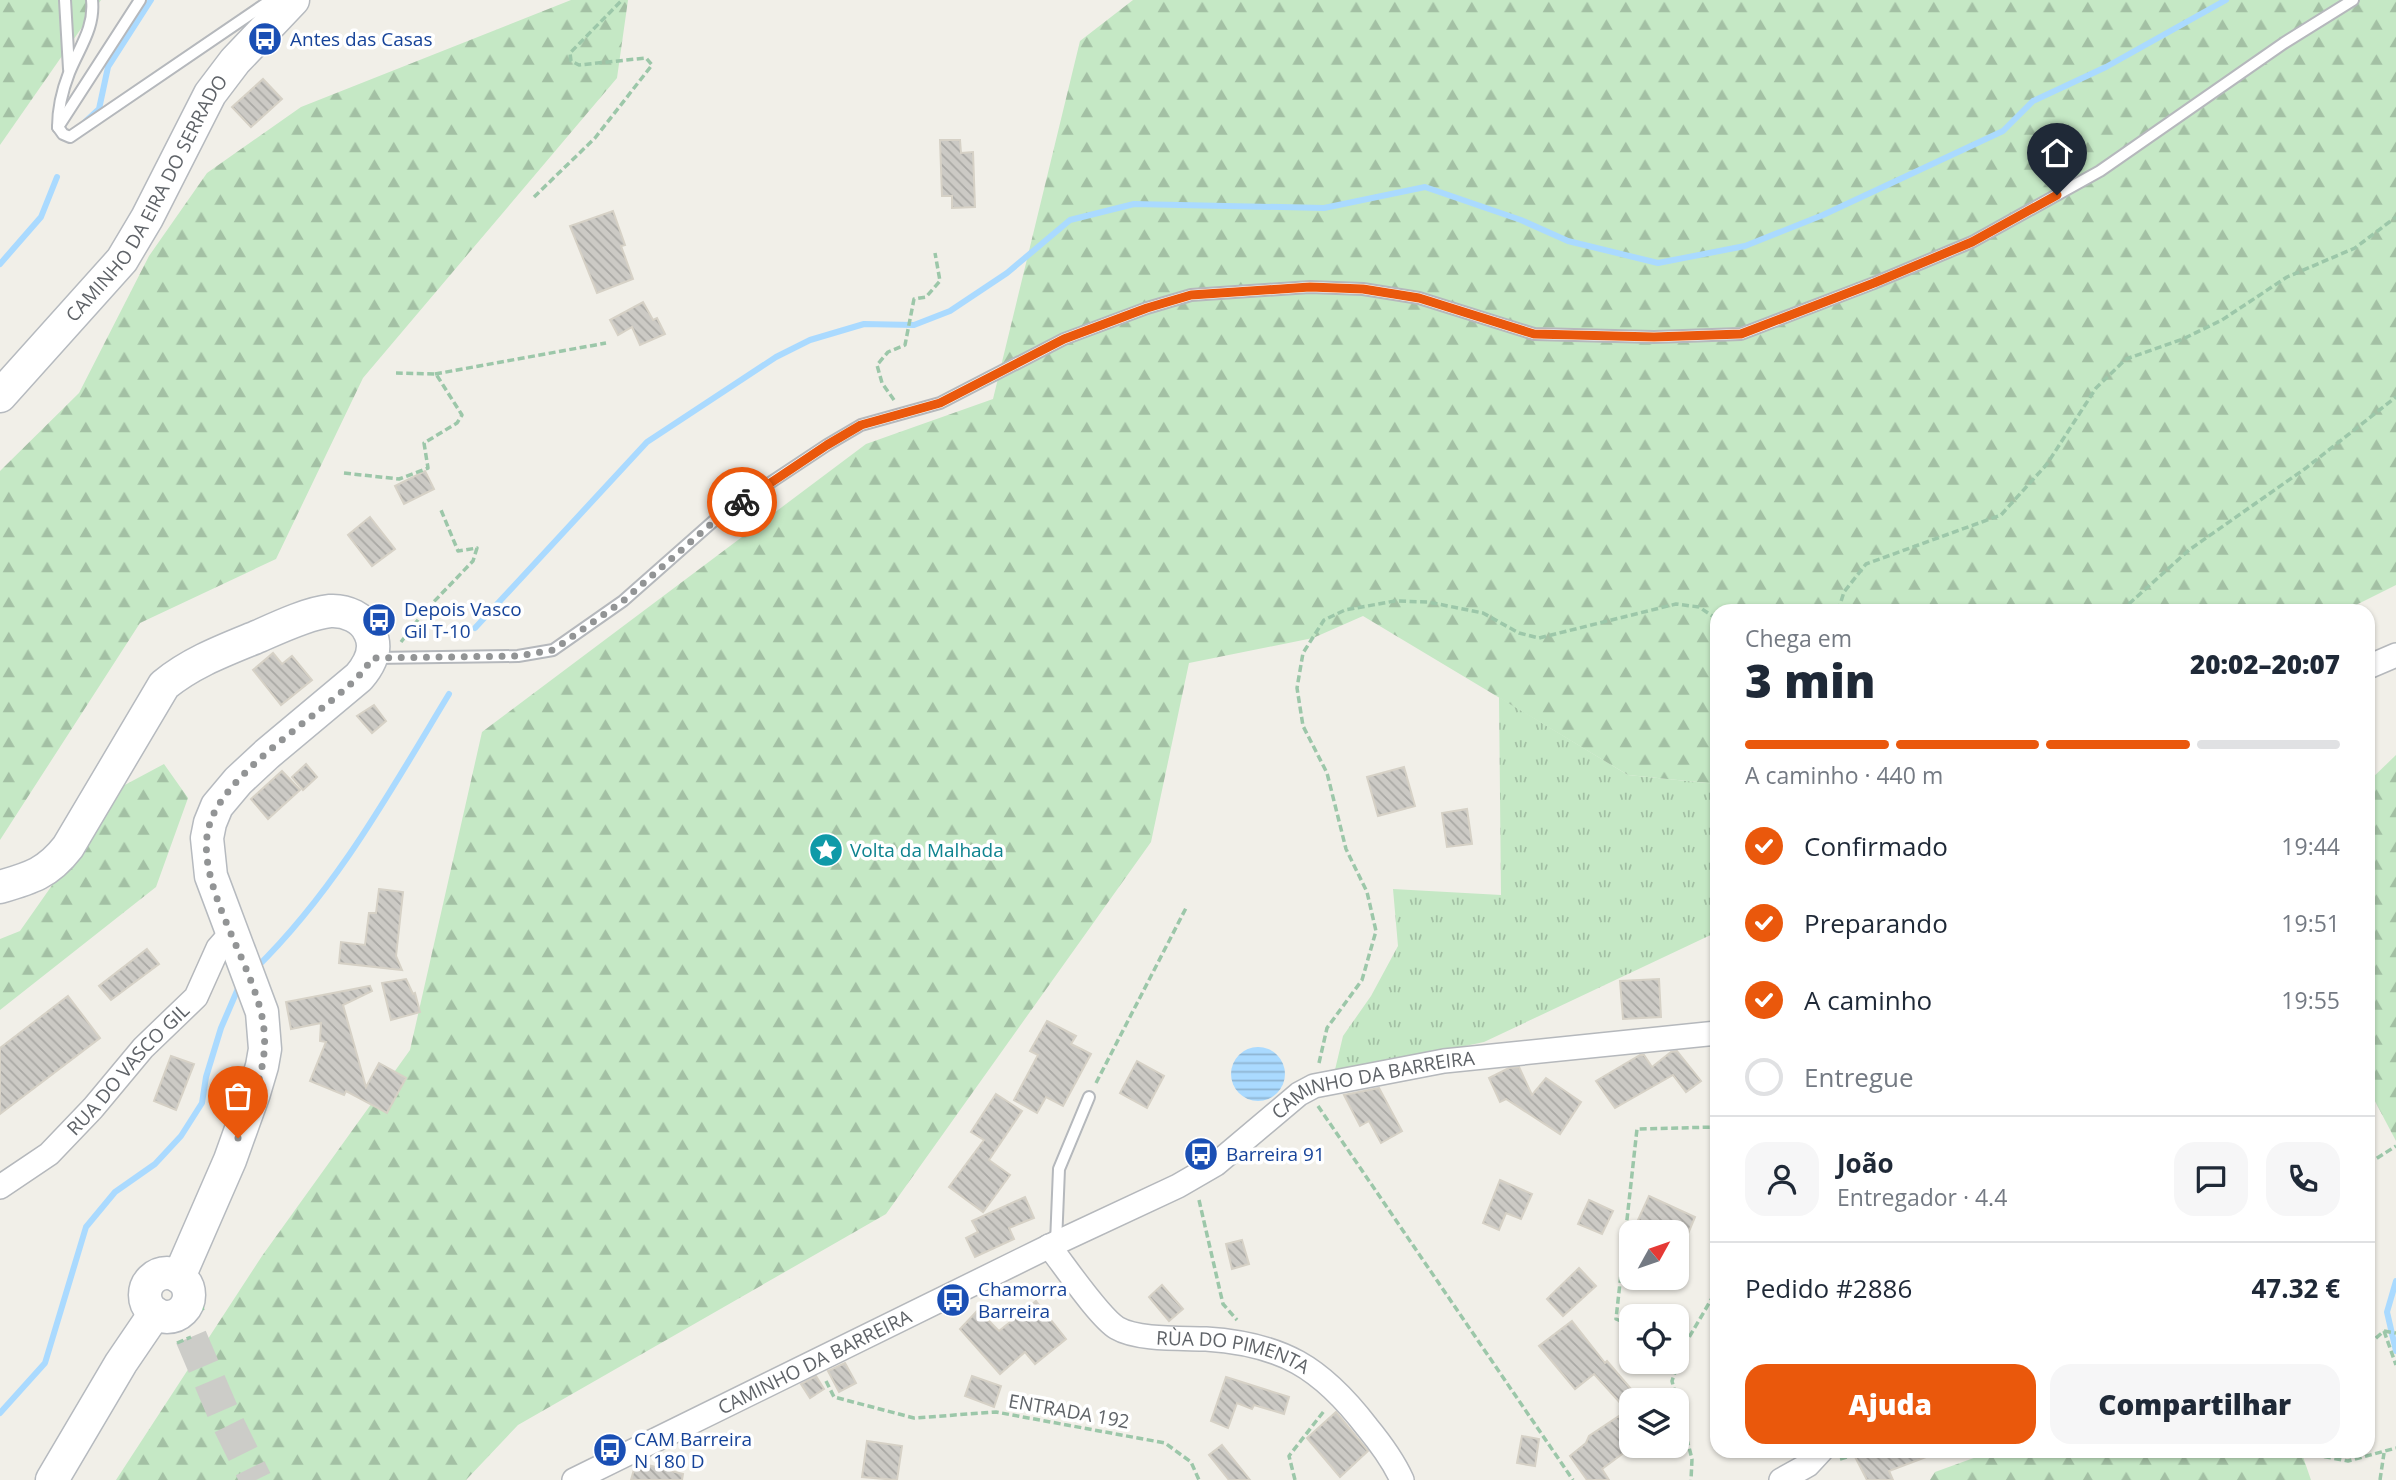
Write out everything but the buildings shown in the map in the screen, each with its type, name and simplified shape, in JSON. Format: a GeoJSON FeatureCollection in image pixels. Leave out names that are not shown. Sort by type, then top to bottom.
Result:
{"type":"FeatureCollection","features":[{"type":"Feature","properties":{"kind":"main road","name":"CAMINHO DA EIRA DO SERRADO"},"geometry":{"type":"LineString","coordinates":[[0,396],[122,260],[147,218],[210,94],[259,33],[293,0]]}},
{"type":"Feature","properties":{"kind":"main road"},"geometry":{"type":"LineString","coordinates":[[0,887],[32,878],[58,859],[68,847],[164,685],[183,670],[278,626],[330,611],[348,613],[367,626],[380,658],[238,781],[218,806],[207,838],[207,856],[217,897],[256,995],[264,1030],[262,1066],[230,1160],[179,1277],[159,1275],[149,1283],[146,1303],[182,1322],[121,1363],[52,1480]]}},
{"type":"Feature","properties":{"kind":"street"},"geometry":{"type":"LineString","coordinates":[[2375,664],[2396,655]]}},
{"type":"Feature","properties":{"kind":"street","name":"RUA DO VASCO GIL"},"geometry":{"type":"LineString","coordinates":[[0,1187],[49,1154],[93,1108],[143,1048],[196,997],[218,948],[236,943]]}},
{"type":"Feature","properties":{"kind":"street","name":"CAMINHO DA BARREIRA"},"geometry":{"type":"LineString","coordinates":[[574,1480],[1052,1244],[1194,1177],[1216,1164],[1310,1088],[1444,1061],[1710,1034]]}},
{"type":"Feature","properties":{"kind":"street","name":"RÙA DO PIMENTA"},"geometry":{"type":"LineString","coordinates":[[1052,1244],[1102,1314],[1116,1328],[1133,1334],[1237,1341],[1272,1349],[1299,1362],[1326,1380],[1387,1451],[1402,1480]]}},
{"type":"Feature","properties":{"kind":"street"},"geometry":{"type":"LineString","coordinates":[[1781,1480],[1808,1465],[1814,1458]]}},
{"type":"Feature","properties":{"kind":"lane"},"geometry":{"type":"LineString","coordinates":[[65,0],[69,72]]}},
{"type":"Feature","properties":{"kind":"lane"},"geometry":{"type":"LineString","coordinates":[[92,0],[88,36],[69,72],[58,106],[58,127],[63,134],[70,137],[271,0]]}},
{"type":"Feature","properties":{"kind":"lane"},"geometry":{"type":"LineString","coordinates":[[58,127],[140,0]]}},
{"type":"Feature","properties":{"kind":"lane"},"geometry":{"type":"LineString","coordinates":[[380,658],[518,656],[553,650],[623,601],[728,511],[861,425],[940,403],[1064,339],[1147,308],[1191,295],[1310,287],[1363,289],[1419,298],[1534,334],[1654,337],[1741,334],[1972,242],[2100,171],[2284,43],[2353,0]]}},
{"type":"Feature","properties":{"kind":"lane"},"geometry":{"type":"LineString","coordinates":[[1052,1244],[1059,1169],[1089,1097]]}},
{"type":"Feature","properties":{"kind":"path"},"geometry":{"type":"LineString","coordinates":[[534,197],[594,138],[652,65],[646,58],[579,65],[571,61],[570,53],[622,0]]}},
{"type":"Feature","properties":{"kind":"path"},"geometry":{"type":"LineString","coordinates":[[1840,604],[1844,592],[1866,565],[2001,515],[2047,464],[2095,388],[2126,359],[2183,339],[2222,320],[2287,277],[2355,248],[2396,217]]}},
{"type":"Feature","properties":{"kind":"path"},"geometry":{"type":"LineString","coordinates":[[904,413],[881,383],[877,365],[888,352],[905,345],[914,299],[926,297],[940,281],[935,253]]}},
{"type":"Feature","properties":{"kind":"path"},"geometry":{"type":"LineString","coordinates":[[396,373],[433,374],[606,344]]}},
{"type":"Feature","properties":{"kind":"path"},"geometry":{"type":"LineString","coordinates":[[344,473],[399,479],[428,468],[424,443],[457,423],[462,415],[436,374],[433,374]]}},
{"type":"Feature","properties":{"kind":"path"},"geometry":{"type":"LineString","coordinates":[[2129,604],[2189,550],[2306,468],[2396,397]]}},
{"type":"Feature","properties":{"kind":"path"},"geometry":{"type":"LineString","coordinates":[[380,658],[473,561],[477,548],[458,551],[441,510]]}},
{"type":"Feature","properties":{"kind":"path"},"geometry":{"type":"LineString","coordinates":[[1573,1480],[1310,1088],[1327,1028],[1362,980],[1376,931],[1367,892],[1346,849],[1326,773],[1303,726],[1297,688],[1303,653],[1324,620],[1345,610],[1395,601],[1428,602],[1483,613],[1519,633],[1539,638],[1676,604],[1699,607],[1710,614]]}},
{"type":"Feature","properties":{"kind":"path"},"geometry":{"type":"LineString","coordinates":[[1089,1097],[1186,908]]}},
{"type":"Feature","properties":{"kind":"path"},"geometry":{"type":"LineString","coordinates":[[1619,1320],[1616,1319],[1637,1129],[1710,1127]]}},
{"type":"Feature","properties":{"kind":"path"},"geometry":{"type":"LineString","coordinates":[[2375,1160],[2396,1146]]}},
{"type":"Feature","properties":{"kind":"path"},"geometry":{"type":"LineString","coordinates":[[1194,1177],[1223,1304],[1261,1347]]}},
{"type":"Feature","properties":{"kind":"path"},"geometry":{"type":"LineString","coordinates":[[1689,1338],[1710,1304]]}},
{"type":"Feature","properties":{"kind":"path"},"geometry":{"type":"LineString","coordinates":[[2384,1331],[2396,1333]]}},
{"type":"Feature","properties":{"kind":"path"},"geometry":{"type":"LineString","coordinates":[[2375,1339],[2384,1331]]}},
{"type":"Feature","properties":{"kind":"path"},"geometry":{"type":"LineString","coordinates":[[2384,1331],[2396,1365]]}},
{"type":"Feature","properties":{"kind":"path","name":"ENTRADA 192"},"geometry":{"type":"LineString","coordinates":[[824,1358],[826,1383],[834,1397],[915,1418],[996,1412],[1165,1443],[1191,1462],[1199,1480]]}},
{"type":"Feature","properties":{"kind":"path"},"geometry":{"type":"LineString","coordinates":[[1674,1374],[1672,1381],[1692,1459],[1691,1480]]}},
{"type":"Feature","properties":{"kind":"path"},"geometry":{"type":"LineString","coordinates":[[1295,1480],[1289,1456],[1339,1393]]}},
{"type":"Feature","properties":{"kind":"path"},"geometry":{"type":"LineString","coordinates":[[2375,1454],[2396,1448]]}},
{"type":"Feature","properties":{"kind":"path"},"geometry":{"type":"LineString","coordinates":[[2380,1480],[2384,1452]]}},
{"type":"Feature","properties":{"kind":"path"},"geometry":{"type":"LineString","coordinates":[[2332,1458],[2348,1461],[2360,1458]]}},
{"type":"Feature","properties":{"kind":"green space"},"geometry":{"type":"Polygon","coordinates":[[[0,0],[101,0],[0,145],[0,0]]]}},
{"type":"Feature","properties":{"kind":"green space"},"geometry":{"type":"Polygon","coordinates":[[[571,0],[628,0],[617,78],[363,378],[276,559],[140,623],[0,840],[0,471],[79,393],[149,256],[207,173],[301,107],[571,0]]]}},
{"type":"Feature","properties":{"kind":"green space"},"geometry":{"type":"Polygon","coordinates":[[[1133,0],[2396,0],[2396,585],[2358,604],[1710,604],[1710,783],[1628,775],[1363,616],[1313,638],[1189,663],[1151,842],[886,1214],[518,1425],[466,1480],[116,1480],[262,1256],[410,1050],[482,732],[866,444],[993,399],[1080,41],[1133,0]]]}},
{"type":"Feature","properties":{"kind":"green space"},"geometry":{"type":"Polygon","coordinates":[[[1499,697],[1628,775],[1710,783],[1710,935],[1484,1042],[1334,1074],[1343,1036],[1371,996],[1398,946],[1393,889],[1501,895],[1499,697]]]}},
{"type":"Feature","properties":{"kind":"green space"},"geometry":{"type":"Polygon","coordinates":[[[2396,755],[2396,1141],[2375,1101],[2375,775],[2396,755]]]}},
{"type":"Feature","properties":{"kind":"green space"},"geometry":{"type":"Polygon","coordinates":[[[164,764],[188,798],[156,887],[0,1010],[0,939],[20,931],[121,787],[164,764]]]}},
{"type":"Feature","properties":{"kind":"green space"},"geometry":{"type":"Polygon","coordinates":[[[1974,1458],[2303,1458],[2311,1480],[1930,1480],[1935,1472],[1974,1458]]]}},
{"type":"Feature","properties":{"kind":"water"},"geometry":{"type":"Polygon","coordinates":[[[1258,1047],[1277,1055],[1285,1074],[1277,1093],[1258,1101],[1239,1093],[1231,1074],[1239,1055],[1258,1047]]]}},
{"type":"Feature","properties":{"kind":"waterway"},"geometry":{"type":"LineString","coordinates":[[85,122],[99,109],[108,67],[151,0]]}},
{"type":"Feature","properties":{"kind":"waterway"},"geometry":{"type":"LineString","coordinates":[[475,628],[647,442],[776,357],[810,340],[864,324],[914,325],[950,311],[1007,273],[1070,220],[1134,204],[1324,208],[1425,187],[1521,220],[1568,241],[1658,263],[1745,246],[1823,215],[2003,131],[2033,101],[2106,67],[2226,0]]}},
{"type":"Feature","properties":{"kind":"waterway"},"geometry":{"type":"LineString","coordinates":[[0,264],[41,217],[57,177]]}},
{"type":"Feature","properties":{"kind":"waterway"},"geometry":{"type":"LineString","coordinates":[[255,969],[337,873],[449,694]]}},
{"type":"Feature","properties":{"kind":"waterway"},"geometry":{"type":"LineString","coordinates":[[0,1413],[45,1363],[86,1227],[115,1192],[155,1164],[181,1136],[202,1103],[206,1077],[221,1028],[240,984]]}},
{"type":"Feature","properties":{"kind":"waterway"},"geometry":{"type":"LineString","coordinates":[[2396,1281],[2387,1312],[2396,1351]]}},
{"type":"Feature","properties":{"kind":"tunnel"},"geometry":{"type":"LineString","coordinates":[[191,1337],[225,1417],[256,1480]]}},
{"type":"Feature","properties":{"kind":"way so far"},"geometry":{"type":"LineString","coordinates":[[238,1138],[262,1066],[264,1030],[262,1012],[211,876],[207,838],[218,806],[238,781],[359,677],[372,658],[518,656],[553,650],[623,601],[718,518],[742,502]]}},
{"type":"Feature","properties":{"kind":"place","name":"Antes das Casas"},"geometry":{"type":"Point","coordinates":[265,39]}},
{"type":"Feature","properties":{"kind":"place","name":"Depois Vasco Gil T-10"},"geometry":{"type":"Point","coordinates":[379,620]}},
{"type":"Feature","properties":{"kind":"place","name":"Volta da Malhada"},"geometry":{"type":"Point","coordinates":[826,850]}},
{"type":"Feature","properties":{"kind":"place","name":"Barreira 91"},"geometry":{"type":"Point","coordinates":[1201,1154]}},
{"type":"Feature","properties":{"kind":"place","name":"Chamorra Barreira"},"geometry":{"type":"Point","coordinates":[953,1300]}},
{"type":"Feature","properties":{"kind":"place","name":"CAM Barreira N 180 D"},"geometry":{"type":"Point","coordinates":[610,1450]}},
{"type":"Feature","properties":{"kind":"route"},"geometry":{"type":"LineString","coordinates":[[742,502],[861,425],[940,403],[1064,339],[1147,308],[1191,295],[1310,287],[1363,289],[1419,298],[1534,334],[1654,337],[1741,334],[1972,242],[2057,195]]}}]}
